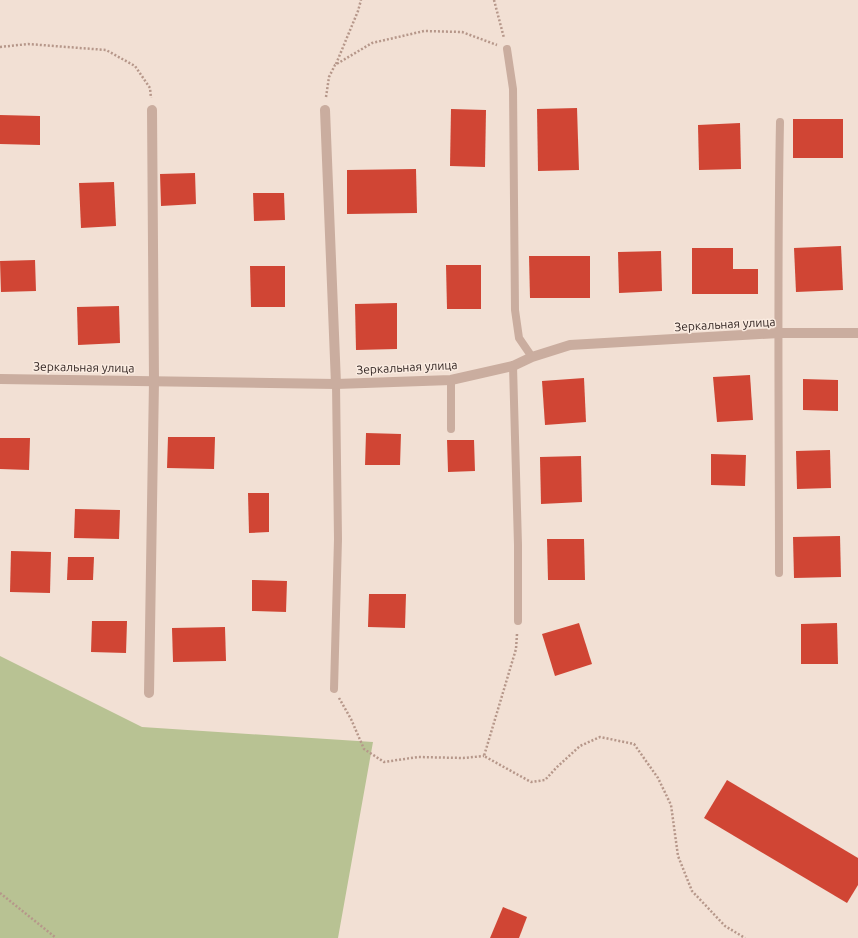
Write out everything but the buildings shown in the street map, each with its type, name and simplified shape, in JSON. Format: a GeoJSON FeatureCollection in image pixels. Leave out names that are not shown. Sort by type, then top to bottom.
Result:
{"type":"FeatureCollection","features":[{"type":"Feature","properties":{"kind":"street"},"geometry":{"type":"LineString","coordinates":[[149,693],[154,381],[152,110]]}},
{"type":"Feature","properties":{"kind":"street"},"geometry":{"type":"LineString","coordinates":[[325,110],[336,384]]}},
{"type":"Feature","properties":{"kind":"street","name":"Зеркальная улица"},"geometry":{"type":"LineString","coordinates":[[0,379],[336,384],[450,380],[513,366],[532,357],[570,345],[779,333],[858,334]]}},
{"type":"Feature","properties":{"kind":"lane"},"geometry":{"type":"LineString","coordinates":[[507,49],[513,90],[514,310],[519,338],[532,357]]}},
{"type":"Feature","properties":{"kind":"lane"},"geometry":{"type":"LineString","coordinates":[[779,573],[778,244],[780,122]]}},
{"type":"Feature","properties":{"kind":"lane"},"geometry":{"type":"LineString","coordinates":[[513,366],[518,545],[518,621]]}},
{"type":"Feature","properties":{"kind":"lane"},"geometry":{"type":"LineString","coordinates":[[450,380],[451,430]]}},
{"type":"Feature","properties":{"kind":"lane"},"geometry":{"type":"LineString","coordinates":[[334,689],[338,539],[336,384]]}},
{"type":"Feature","properties":{"kind":"path"},"geometry":{"type":"LineString","coordinates":[[325,110],[328,77],[335,65],[358,11],[361,0]]}},
{"type":"Feature","properties":{"kind":"path"},"geometry":{"type":"LineString","coordinates":[[494,0],[507,49]]}},
{"type":"Feature","properties":{"kind":"path"},"geometry":{"type":"LineString","coordinates":[[335,65],[372,43],[424,31],[462,32],[507,49]]}},
{"type":"Feature","properties":{"kind":"path"},"geometry":{"type":"LineString","coordinates":[[0,47],[28,44],[106,50],[135,66],[150,88],[152,110]]}},
{"type":"Feature","properties":{"kind":"path"},"geometry":{"type":"LineString","coordinates":[[484,756],[516,649],[518,621]]}},
{"type":"Feature","properties":{"kind":"path"},"geometry":{"type":"LineString","coordinates":[[334,689],[351,719],[364,749],[384,762],[418,757],[463,758],[484,756],[531,782],[545,780],[580,746],[600,737],[634,744],[658,778],[671,805],[678,856],[692,891],[725,926],[745,938]]}},
{"type":"Feature","properties":{"kind":"path"},"geometry":{"type":"LineString","coordinates":[[0,893],[56,938]]}},
{"type":"Feature","properties":{"kind":"green space"},"geometry":{"type":"Polygon","coordinates":[[[0,656],[142,727],[373,742],[338,938],[0,938],[0,656]]]}}]}
